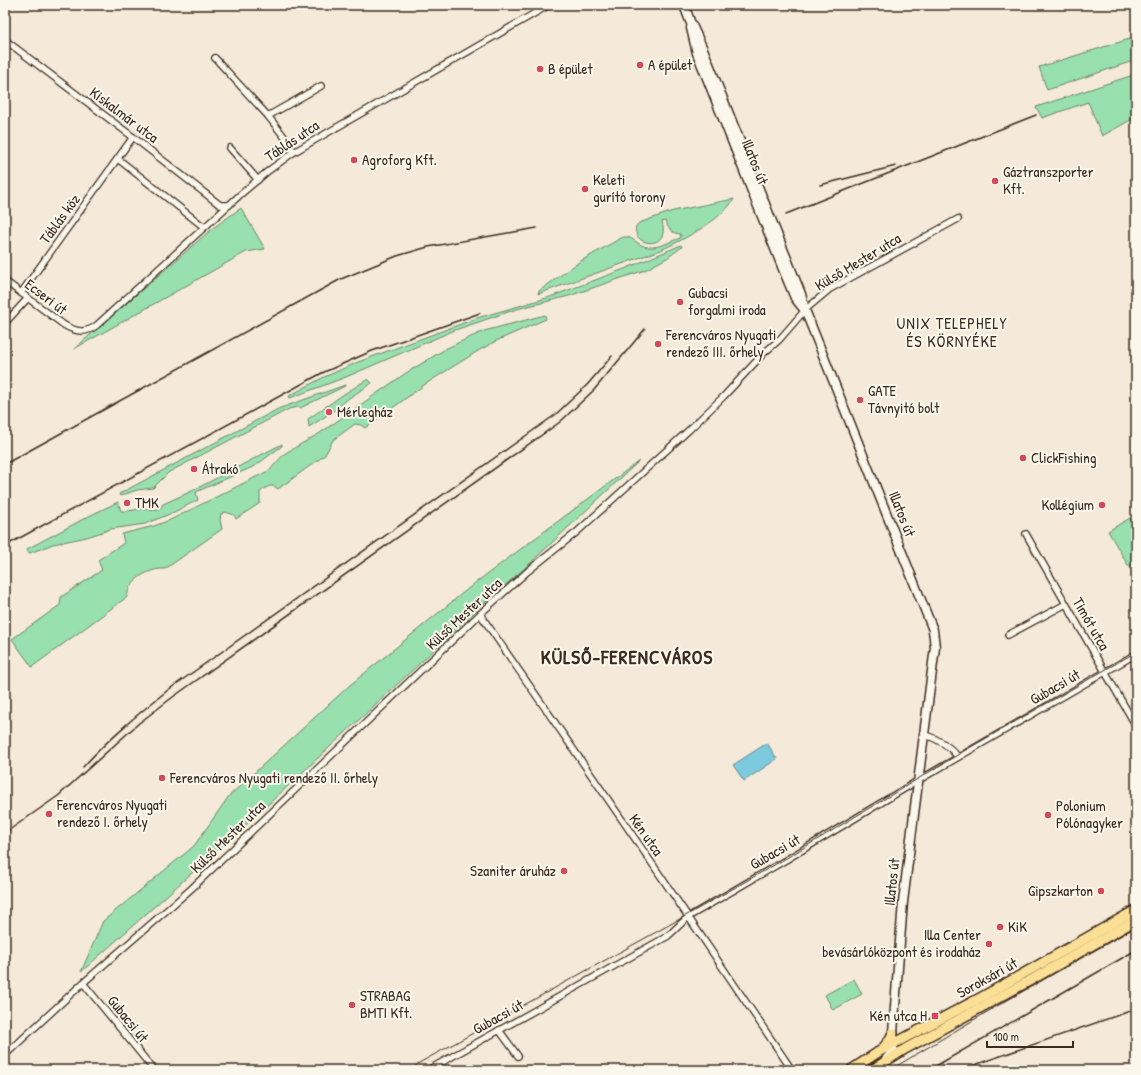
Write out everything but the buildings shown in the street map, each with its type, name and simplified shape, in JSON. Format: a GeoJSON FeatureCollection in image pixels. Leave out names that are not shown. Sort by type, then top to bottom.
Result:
{"type":"FeatureCollection","features":[{"type":"Feature","properties":{"kind":"main road","name":"Soroksári út"},"geometry":{"type":"LineString","coordinates":[[895,1039],[995,990],[1136,910]]}},
{"type":"Feature","properties":{"kind":"main road","name":"Soroksári út"},"geometry":{"type":"LineString","coordinates":[[872,1070],[884,1061],[1136,920]]}},
{"type":"Feature","properties":{"kind":"main road"},"geometry":{"type":"LineString","coordinates":[[850,1070],[880,1051],[889,1041],[895,1039]]}},
{"type":"Feature","properties":{"kind":"street","name":"Táblás utca"},"geometry":{"type":"LineString","coordinates":[[74,331],[94,328],[229,205],[294,152],[550,5]]}},
{"type":"Feature","properties":{"kind":"street","name":"Illatos út"},"geometry":{"type":"LineString","coordinates":[[684,5],[801,294],[805,310],[933,630],[935,647],[903,902],[895,1039],[892,1054],[884,1061]]}},
{"type":"Feature","properties":{"kind":"street","name":"Kiskalmár utca"},"geometry":{"type":"LineString","coordinates":[[5,40],[220,205],[229,205]]}},
{"type":"Feature","properties":{"kind":"street"},"geometry":{"type":"LineString","coordinates":[[215,58],[268,116],[294,152]]}},
{"type":"Feature","properties":{"kind":"street"},"geometry":{"type":"LineString","coordinates":[[268,116],[321,86]]}},
{"type":"Feature","properties":{"kind":"street","name":"Táblás köz"},"geometry":{"type":"LineString","coordinates":[[21,293],[133,137]]}},
{"type":"Feature","properties":{"kind":"street"},"geometry":{"type":"LineString","coordinates":[[230,148],[258,180]]}},
{"type":"Feature","properties":{"kind":"street"},"geometry":{"type":"LineString","coordinates":[[118,159],[204,227]]}},
{"type":"Feature","properties":{"kind":"street","name":"Külső Mester utca"},"geometry":{"type":"LineString","coordinates":[[5,1055],[83,983],[190,889],[480,614],[528,571],[577,532],[690,429],[724,396],[764,353],[779,340],[805,310],[830,289],[958,219]]}},
{"type":"Feature","properties":{"kind":"street","name":"Ecseri út"},"geometry":{"type":"LineString","coordinates":[[5,281],[74,331]]}},
{"type":"Feature","properties":{"kind":"street"},"geometry":{"type":"LineString","coordinates":[[5,323],[28,298]]}},
{"type":"Feature","properties":{"kind":"street","name":"Timót utca"},"geometry":{"type":"LineString","coordinates":[[1026,534],[1136,726]]}},
{"type":"Feature","properties":{"kind":"street"},"geometry":{"type":"LineString","coordinates":[[1008,635],[1031,621],[1066,604]]}},
{"type":"Feature","properties":{"kind":"street","name":"Kén utca"},"geometry":{"type":"LineString","coordinates":[[480,614],[645,853],[792,1070]]}},
{"type":"Feature","properties":{"kind":"street","name":"Gubacsi út"},"geometry":{"type":"LineString","coordinates":[[428,1070],[668,936],[688,917],[958,757],[1136,654]]}},
{"type":"Feature","properties":{"kind":"street"},"geometry":{"type":"LineString","coordinates":[[924,735],[936,738],[946,744],[958,757]]}},
{"type":"Feature","properties":{"kind":"street","name":"Gubacsi út"},"geometry":{"type":"LineString","coordinates":[[83,983],[154,1070]]}},
{"type":"Feature","properties":{"kind":"street"},"geometry":{"type":"LineString","coordinates":[[499,1030],[518,1056]]}},
{"type":"Feature","properties":{"kind":"street"},"geometry":{"type":"LineString","coordinates":[[895,1039],[909,1047]]}},
{"type":"Feature","properties":{"kind":"green space"},"geometry":{"type":"Polygon","coordinates":[[[1136,37],[1136,60],[1047,90],[1039,67],[1136,37]]]}},
{"type":"Feature","properties":{"kind":"green space"},"geometry":{"type":"Polygon","coordinates":[[[1136,74],[1136,117],[1102,136],[1088,102],[1042,118],[1036,107],[1136,74]]]}},
{"type":"Feature","properties":{"kind":"green space"},"geometry":{"type":"Polygon","coordinates":[[[734,199],[729,207],[712,221],[691,235],[670,246],[538,294],[539,291],[579,262],[621,238],[628,237],[641,245],[653,247],[665,244],[680,238],[681,236],[680,234],[674,233],[665,221],[662,222],[663,231],[661,238],[656,242],[644,242],[636,233],[636,226],[639,223],[673,211],[734,199]]]}},
{"type":"Feature","properties":{"kind":"green space"},"geometry":{"type":"Polygon","coordinates":[[[241,208],[265,249],[246,252],[74,349],[213,228],[241,208]]]}},
{"type":"Feature","properties":{"kind":"green space"},"geometry":{"type":"Polygon","coordinates":[[[681,245],[682,247],[667,258],[645,270],[569,296],[517,309],[455,330],[346,377],[290,398],[289,396],[322,378],[358,362],[477,318],[550,297],[627,268],[681,245]]]}},
{"type":"Feature","properties":{"kind":"green space"},"geometry":{"type":"Polygon","coordinates":[[[545,315],[546,319],[496,341],[427,383],[365,428],[361,425],[355,424],[333,440],[325,455],[278,489],[271,486],[260,492],[260,503],[236,519],[234,515],[226,512],[221,514],[220,520],[222,529],[165,569],[151,571],[138,578],[130,586],[127,597],[32,667],[12,639],[60,605],[61,597],[102,570],[98,560],[124,543],[122,534],[154,526],[170,520],[270,470],[284,454],[320,433],[406,373],[447,348],[484,331],[545,315]]]}},
{"type":"Feature","properties":{"kind":"green space"},"geometry":{"type":"Polygon","coordinates":[[[368,379],[372,383],[349,398],[332,412],[329,407],[325,409],[327,414],[326,416],[309,427],[308,419],[368,379]]]}},
{"type":"Feature","properties":{"kind":"green space"},"geometry":{"type":"Polygon","coordinates":[[[345,385],[300,408],[297,407],[289,409],[169,472],[153,488],[137,490],[120,496],[119,494],[278,409],[345,385]]]}},
{"type":"Feature","properties":{"kind":"green space"},"geometry":{"type":"Polygon","coordinates":[[[282,444],[282,446],[255,466],[196,492],[198,500],[172,513],[145,524],[111,529],[87,537],[53,544],[30,553],[28,552],[27,549],[118,502],[121,511],[142,509],[154,510],[160,508],[163,504],[192,491],[282,444]]]}},
{"type":"Feature","properties":{"kind":"green space"},"geometry":{"type":"Polygon","coordinates":[[[639,461],[258,814],[81,972],[103,921],[194,846],[229,796],[350,685],[475,583],[639,461]]]}},
{"type":"Feature","properties":{"kind":"green space"},"geometry":{"type":"Polygon","coordinates":[[[1130,518],[1136,529],[1136,563],[1129,567],[1108,531],[1130,518]]]}},
{"type":"Feature","properties":{"kind":"green space"},"geometry":{"type":"Polygon","coordinates":[[[854,979],[862,994],[833,1010],[825,995],[854,979]]]}},
{"type":"Feature","properties":{"kind":"water"},"geometry":{"type":"Polygon","coordinates":[[[767,743],[777,759],[744,781],[733,765],[767,743]]]}},
{"type":"Feature","properties":{"kind":"tram line"},"geometry":{"type":"LineString","coordinates":[[411,1070],[419,1063],[687,915],[790,856],[964,751],[1136,652]]}},
{"type":"Feature","properties":{"kind":"tram line"},"geometry":{"type":"LineString","coordinates":[[890,1070],[992,1009],[1136,927]]}},
{"type":"Feature","properties":{"kind":"railway"},"geometry":{"type":"LineString","coordinates":[[786,214],[1036,115]]}},
{"type":"Feature","properties":{"kind":"railway"},"geometry":{"type":"LineString","coordinates":[[820,185],[896,166]]}},
{"type":"Feature","properties":{"kind":"railway"},"geometry":{"type":"LineString","coordinates":[[5,464],[341,279],[397,256],[428,247],[537,228]]}},
{"type":"Feature","properties":{"kind":"railway"},"geometry":{"type":"LineString","coordinates":[[5,546],[322,373],[372,351],[480,313]]}},
{"type":"Feature","properties":{"kind":"railway"},"geometry":{"type":"LineString","coordinates":[[5,833],[58,796],[139,723],[173,697],[560,422],[594,390],[645,329]]}},
{"type":"Feature","properties":{"kind":"railway"},"geometry":{"type":"LineString","coordinates":[[83,767],[103,746],[168,690],[555,415],[587,385],[612,356]]}},
{"type":"Feature","properties":{"kind":"railway"},"geometry":{"type":"LineString","coordinates":[[929,1070],[1136,950]]}},
{"type":"Feature","properties":{"kind":"railway"},"geometry":{"type":"LineString","coordinates":[[960,1070],[1136,1009]]}},
{"type":"Feature","properties":{"kind":"place","name":"A épület"},"geometry":{"type":"Point","coordinates":[640,65]}},
{"type":"Feature","properties":{"kind":"place","name":"B épület"},"geometry":{"type":"Point","coordinates":[540,69]}},
{"type":"Feature","properties":{"kind":"place","name":"Agroforg Kft."},"geometry":{"type":"Point","coordinates":[354,160]}},
{"type":"Feature","properties":{"kind":"place","name":"Gáztranszporter Kft."},"geometry":{"type":"Point","coordinates":[995,181]}},
{"type":"Feature","properties":{"kind":"place","name":"Keleti gurító torony"},"geometry":{"type":"Point","coordinates":[585,189]}},
{"type":"Feature","properties":{"kind":"place","name":"Gubacsi forgalmi iroda"},"geometry":{"type":"Point","coordinates":[680,302]}},
{"type":"Feature","properties":{"kind":"place","name":"Ferencváros Nyugati rendező III. őrhely"},"geometry":{"type":"Point","coordinates":[658,344]}},
{"type":"Feature","properties":{"kind":"place","name":"GATE Távnyitó bolt"},"geometry":{"type":"Point","coordinates":[860,400]}},
{"type":"Feature","properties":{"kind":"place","name":"Mérlegház"},"geometry":{"type":"Point","coordinates":[329,412]}},
{"type":"Feature","properties":{"kind":"place","name":"ClickFishing"},"geometry":{"type":"Point","coordinates":[1023,458]}},
{"type":"Feature","properties":{"kind":"place","name":"Átrakó"},"geometry":{"type":"Point","coordinates":[194,469]}},
{"type":"Feature","properties":{"kind":"place","name":"TMK"},"geometry":{"type":"Point","coordinates":[127,503]}},
{"type":"Feature","properties":{"kind":"place","name":"Kollégium"},"geometry":{"type":"Point","coordinates":[1102,505]}},
{"type":"Feature","properties":{"kind":"place","name":"Ferencváros Nyugati rendező II. őrhely"},"geometry":{"type":"Point","coordinates":[162,778]}},
{"type":"Feature","properties":{"kind":"place","name":"Ferencváros Nyugati rendező I. őrhely"},"geometry":{"type":"Point","coordinates":[49,814]}},
{"type":"Feature","properties":{"kind":"place","name":"Polonium Pólónagyker"},"geometry":{"type":"Point","coordinates":[1048,815]}},
{"type":"Feature","properties":{"kind":"place","name":"Szaniter áruház"},"geometry":{"type":"Point","coordinates":[564,871]}},
{"type":"Feature","properties":{"kind":"place","name":"Gipszkarton"},"geometry":{"type":"Point","coordinates":[1101,891]}},
{"type":"Feature","properties":{"kind":"place","name":"KiK"},"geometry":{"type":"Point","coordinates":[1000,927]}},
{"type":"Feature","properties":{"kind":"place","name":"Illa Center bevásárlóközpont és irodaház"},"geometry":{"type":"Point","coordinates":[989,944]}},
{"type":"Feature","properties":{"kind":"place","name":"STRABAG BMTI Kft."},"geometry":{"type":"Point","coordinates":[352,1005]}},
{"type":"Feature","properties":{"kind":"place","name":"Kén utca H"},"geometry":{"type":"Point","coordinates":[935,1016]}},
{"type":"Feature","properties":{"kind":"district","name":"UNIX TELEPHELY ÉS KÖRNYÉKE"},"geometry":{"type":"Point","coordinates":[952,332]}},
{"type":"Feature","properties":{"kind":"district","name":"KÜLSŐ-FERENCVÁROS"},"geometry":{"type":"Point","coordinates":[627,657]}}]}
